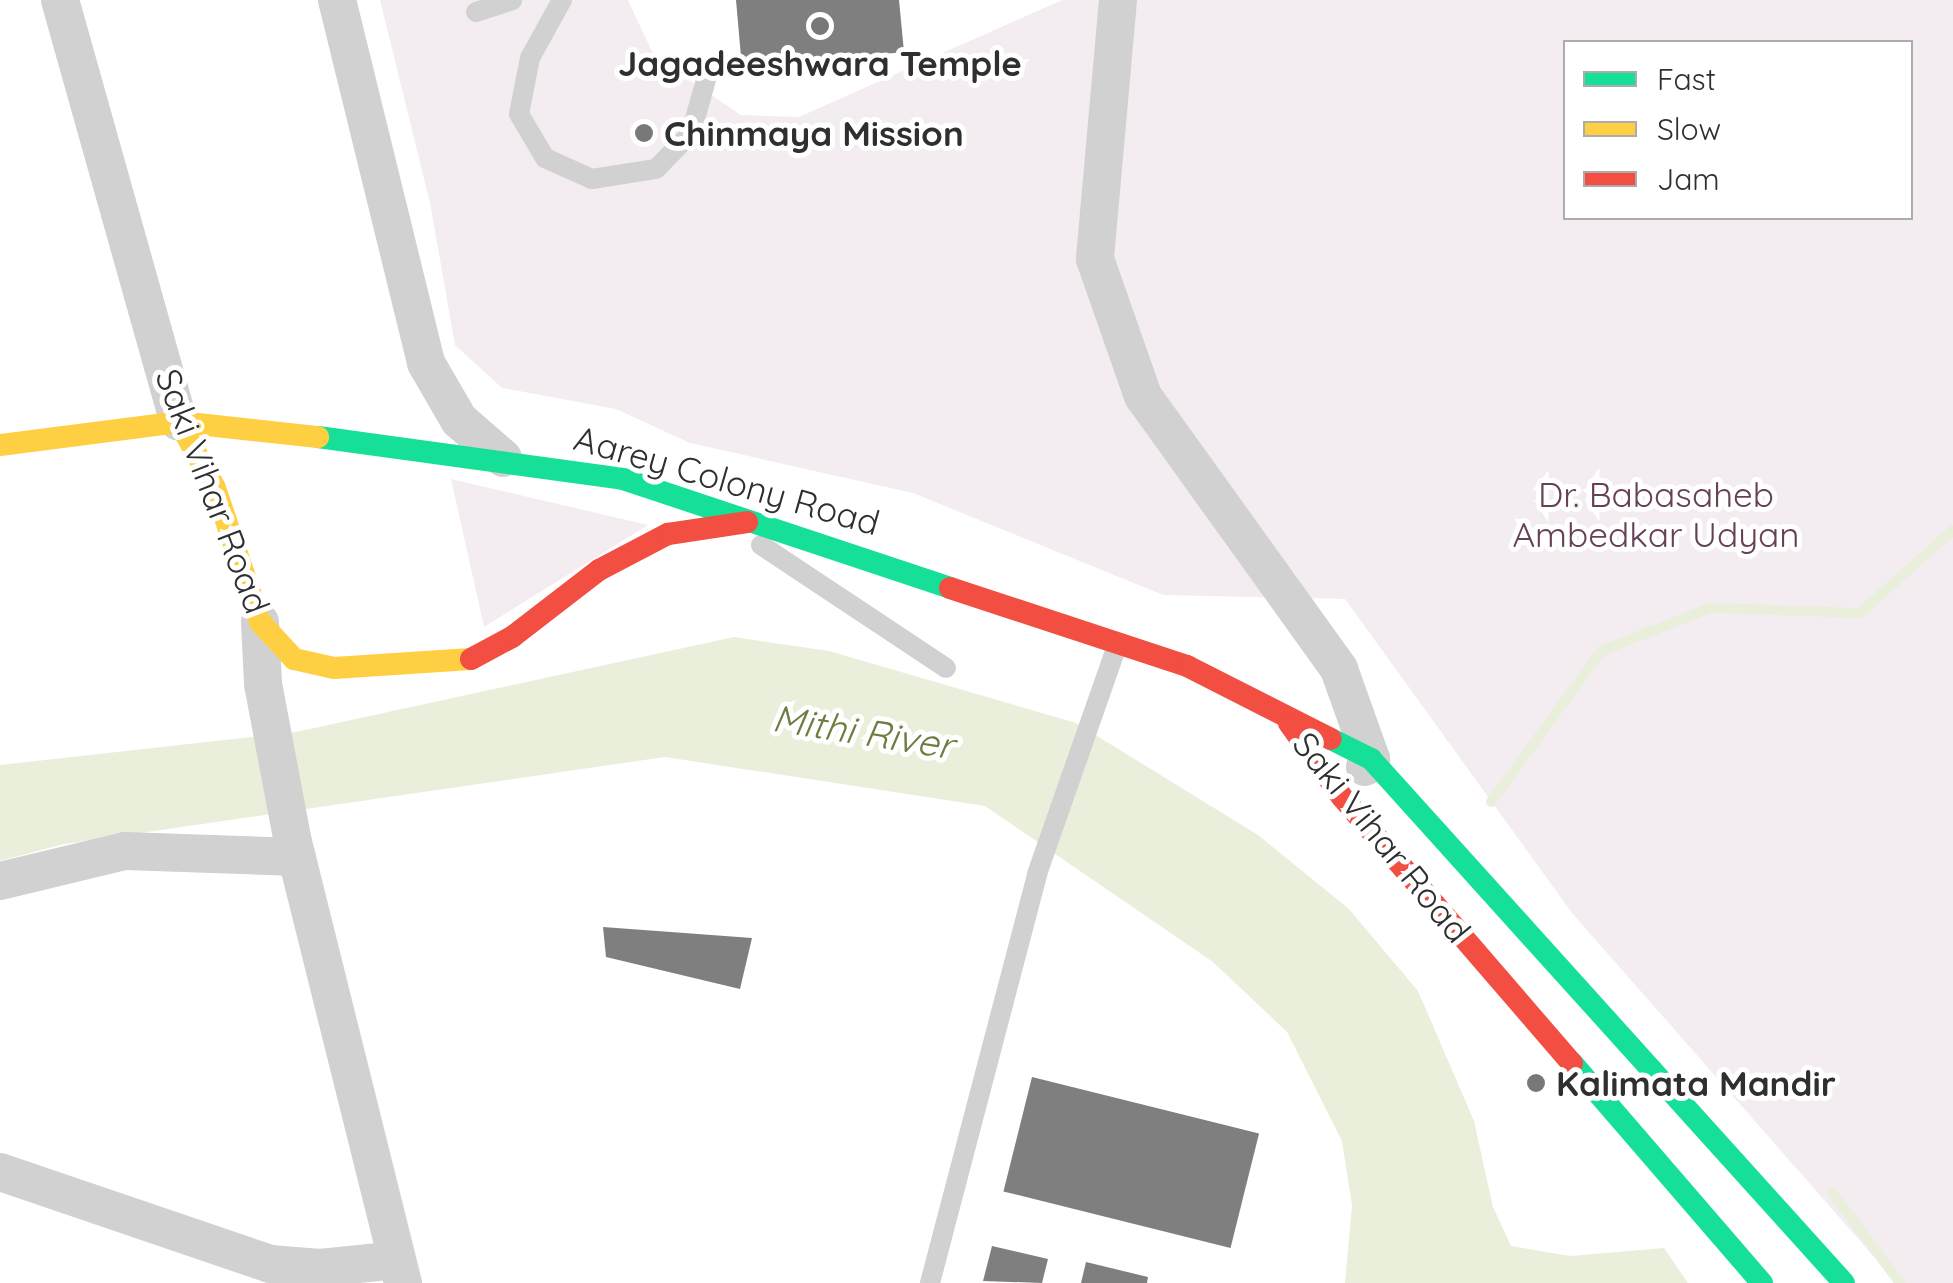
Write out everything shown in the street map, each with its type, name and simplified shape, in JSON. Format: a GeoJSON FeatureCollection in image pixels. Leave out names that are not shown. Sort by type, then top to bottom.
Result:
{"type":"FeatureCollection","features":[{"type":"Feature","properties":{"kind":"main road","name":"Aarey Colony Road"},"geometry":{"type":"LineString","coordinates":[[0,445],[180,422],[503,458],[622,479],[760,520],[1119,640],[1187,666],[1287,721]]}},
{"type":"Feature","properties":{"kind":"main road","name":"Saki Vihar Road"},"geometry":{"type":"LineString","coordinates":[[180,422],[214,488],[260,622],[294,659],[334,668],[470,659],[512,637],[599,570],[668,534],[760,520]]}},
{"type":"Feature","properties":{"kind":"main road","name":"Saki Vihar Road"},"geometry":{"type":"LineString","coordinates":[[1287,721],[1371,760],[1754,1227],[1762,1283]]}},
{"type":"Feature","properties":{"kind":"main road","name":"Saki Vihar Road"},"geometry":{"type":"LineString","coordinates":[[1287,721],[1342,797],[1754,1227],[1844,1283]]}},
{"type":"Feature","properties":{"kind":"street","name":"Saki Vihar Road"},"geometry":{"type":"LineString","coordinates":[[60,0],[180,422]]}},
{"type":"Feature","properties":{"kind":"street"},"geometry":{"type":"LineString","coordinates":[[337,0],[426,364],[459,420],[503,458]]}},
{"type":"Feature","properties":{"kind":"street"},"geometry":{"type":"LineString","coordinates":[[1118,0],[1095,260],[1143,396],[1339,669],[1371,760],[1342,797]]}},
{"type":"Feature","properties":{"kind":"street"},"geometry":{"type":"LineString","coordinates":[[0,1172],[270,1264],[400,1272],[294,848],[263,684],[260,622]]}},
{"type":"Feature","properties":{"kind":"street"},"geometry":{"type":"LineString","coordinates":[[0,881],[125,851],[294,848]]}},
{"type":"Feature","properties":{"kind":"lane"},"geometry":{"type":"LineString","coordinates":[[476,12],[512,0]]}},
{"type":"Feature","properties":{"kind":"lane"},"geometry":{"type":"LineString","coordinates":[[562,0],[530,58],[520,114],[545,158],[592,179],[656,169],[692,133],[709,69]]}},
{"type":"Feature","properties":{"kind":"lane"},"geometry":{"type":"LineString","coordinates":[[730,524],[946,668]]}},
{"type":"Feature","properties":{"kind":"lane"},"geometry":{"type":"LineString","coordinates":[[930,1283],[1037,874],[1090,710],[1119,640]]}},
{"type":"Feature","properties":{"kind":"green space","name":"Dr. Babasaheb Ambedkar Udyan"},"geometry":{"type":"Polygon","coordinates":[[[380,0],[628,0],[654,56],[741,115],[799,117],[1062,0],[1953,0],[1953,1283],[1897,1283],[1572,913],[1345,599],[1163,595],[913,493],[690,443],[616,409],[502,388],[455,345],[430,203],[380,0]]]}},
{"type":"Feature","properties":{"kind":"green space"},"geometry":{"type":"Polygon","coordinates":[[[451,479],[648,525],[484,627],[451,479]]]}},
{"type":"Feature","properties":{"kind":"water","name":"Mithi River"},"geometry":{"type":"Polygon","coordinates":[[[734,637],[829,651],[1076,723],[1258,835],[1349,909],[1418,991],[1474,1121],[1493,1207],[1511,1246],[1570,1256],[1664,1248],[1688,1283],[1345,1283],[1352,1205],[1342,1141],[1287,1032],[1213,962],[985,806],[665,757],[64,844],[0,861],[0,765],[296,732],[734,637]]]}},
{"type":"Feature","properties":{"kind":"building","name":"Jagadeeshwara Temple"},"geometry":{"type":"Polygon","coordinates":[[[736,0],[899,0],[904,52],[742,68],[736,0]]]}},
{"type":"Feature","properties":{"kind":"building"},"geometry":{"type":"Polygon","coordinates":[[[603,927],[752,938],[740,989],[606,957],[603,927]]]}},
{"type":"Feature","properties":{"kind":"building"},"geometry":{"type":"Polygon","coordinates":[[[1032,1077],[1259,1134],[1231,1248],[1003,1191],[1032,1077]]]}},
{"type":"Feature","properties":{"kind":"building"},"geometry":{"type":"Polygon","coordinates":[[[992,1246],[1048,1259],[1042,1283],[983,1281],[992,1246]]]}},
{"type":"Feature","properties":{"kind":"building"},"geometry":{"type":"Polygon","coordinates":[[[1086,1262],[1148,1277],[1147,1283],[1081,1283],[1086,1262]]]}},
{"type":"Feature","properties":{"kind":"waterway"},"geometry":{"type":"LineString","coordinates":[[1491,802],[1601,651],[1710,608],[1860,613],[1953,530]]}},
{"type":"Feature","properties":{"kind":"waterway"},"geometry":{"type":"LineString","coordinates":[[1832,1192],[1900,1283]]}},
{"type":"Feature","properties":{"kind":"traffic: fast"},"geometry":{"type":"LineString","coordinates":[[318,437],[623,479],[950,588]]}},
{"type":"Feature","properties":{"kind":"traffic: fast"},"geometry":{"type":"LineString","coordinates":[[1331,739],[1371,759],[1844,1283]]}},
{"type":"Feature","properties":{"kind":"traffic: fast"},"geometry":{"type":"LineString","coordinates":[[1572,1063],[1762,1283]]}},
{"type":"Feature","properties":{"kind":"traffic: slow"},"geometry":{"type":"LineString","coordinates":[[179,422],[215,488],[260,622],[294,659],[334,668],[471,659]]}},
{"type":"Feature","properties":{"kind":"traffic: slow"},"geometry":{"type":"LineString","coordinates":[[0,445],[179,422],[318,437]]}},
{"type":"Feature","properties":{"kind":"traffic: jam"},"geometry":{"type":"LineString","coordinates":[[471,659],[512,637],[599,570],[668,534],[747,522]]}},
{"type":"Feature","properties":{"kind":"traffic: jam"},"geometry":{"type":"LineString","coordinates":[[950,588],[1187,666],[1331,739]]}},
{"type":"Feature","properties":{"kind":"traffic: jam"},"geometry":{"type":"LineString","coordinates":[[1289,723],[1342,797],[1572,1063]]}},
{"type":"Feature","properties":{"kind":"place","name":"Jagadeeshwara Temple"},"geometry":{"type":"Point","coordinates":[820,26]}},
{"type":"Feature","properties":{"kind":"place","name":"Chinmaya Mission"},"geometry":{"type":"Point","coordinates":[644,133]}},
{"type":"Feature","properties":{"kind":"place","name":"Kalimata Mandir"},"geometry":{"type":"Point","coordinates":[1536,1083]}}]}
